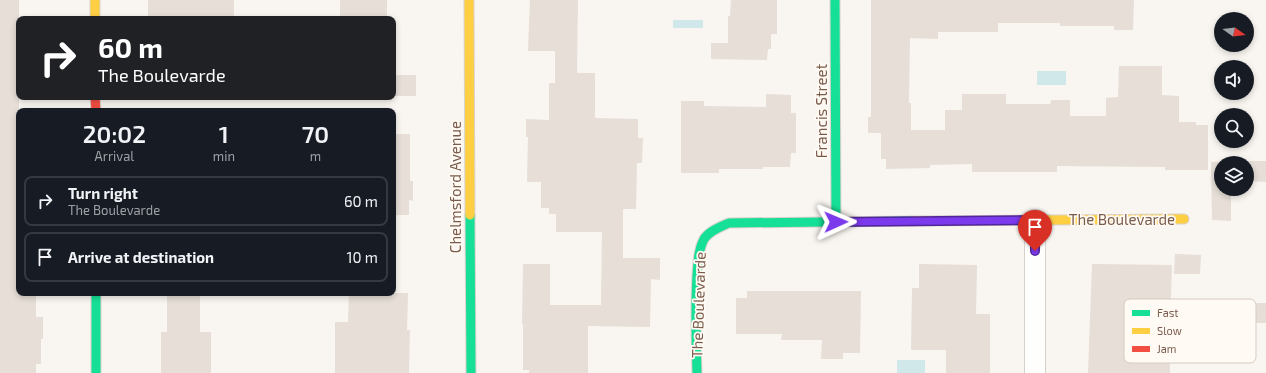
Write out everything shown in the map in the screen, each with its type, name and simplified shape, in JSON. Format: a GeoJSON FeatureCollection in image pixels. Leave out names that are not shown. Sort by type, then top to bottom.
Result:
{"type":"FeatureCollection","features":[{"type":"Feature","properties":{"kind":"street"},"geometry":{"type":"LineString","coordinates":[[95,0],[95,16]]}},
{"type":"Feature","properties":{"kind":"street","name":"Chelmsford Avenue"},"geometry":{"type":"LineString","coordinates":[[469,0],[471,373]]}},
{"type":"Feature","properties":{"kind":"street","name":"Francis Street"},"geometry":{"type":"LineString","coordinates":[[835,0],[836,222]]}},
{"type":"Feature","properties":{"kind":"street","name":"The Boulevarde"},"geometry":{"type":"LineString","coordinates":[[697,373],[697,275],[699,250],[704,239],[712,231],[729,223],[1184,219]]}},
{"type":"Feature","properties":{"kind":"street"},"geometry":{"type":"LineString","coordinates":[[1035,220],[1035,373]]}},
{"type":"Feature","properties":{"kind":"street"},"geometry":{"type":"LineString","coordinates":[[96,296],[96,373]]}},
{"type":"Feature","properties":{"kind":"water"},"geometry":{"type":"Polygon","coordinates":[[[673,20],[703,20],[703,28],[673,28],[673,20]]]}},
{"type":"Feature","properties":{"kind":"water"},"geometry":{"type":"Polygon","coordinates":[[[1037,71],[1066,71],[1066,85],[1037,85],[1037,71]]]}},
{"type":"Feature","properties":{"kind":"water"},"geometry":{"type":"Polygon","coordinates":[[[897,360],[925,360],[925,373],[897,373],[897,360]]]}},
{"type":"Feature","properties":{"kind":"building"},"geometry":{"type":"Polygon","coordinates":[[[0,0],[19,0],[19,16],[16,16],[16,100],[19,100],[19,108],[16,108],[16,296],[36,296],[36,317],[43,317],[43,339],[41,339],[41,364],[36,364],[36,373],[0,373],[0,0]]]}},
{"type":"Feature","properties":{"kind":"building"},"geometry":{"type":"Polygon","coordinates":[[[148,0],[234,0],[234,16],[148,16],[148,0]]]}},
{"type":"Feature","properties":{"kind":"building"},"geometry":{"type":"Polygon","coordinates":[[[340,0],[387,0],[387,16],[340,16],[340,0]]]}},
{"type":"Feature","properties":{"kind":"building"},"geometry":{"type":"Polygon","coordinates":[[[530,0],[578,0],[577,73],[595,73],[595,118],[638,119],[638,138],[643,138],[642,163],[637,163],[636,209],[623,209],[623,258],[660,258],[660,280],[651,279],[650,327],[588,326],[588,373],[529,373],[529,370],[523,370],[523,264],[550,264],[550,305],[601,305],[602,232],[556,232],[556,214],[549,214],[549,208],[541,208],[541,182],[527,182],[528,137],[526,137],[526,119],[549,120],[549,83],[555,83],[555,51],[528,51],[530,0]]]}},
{"type":"Feature","properties":{"kind":"building"},"geometry":{"type":"Polygon","coordinates":[[[731,0],[777,0],[777,34],[771,34],[771,49],[768,49],[767,60],[711,59],[711,43],[728,43],[728,16],[730,16],[731,0]]]}},
{"type":"Feature","properties":{"kind":"building"},"geometry":{"type":"Polygon","coordinates":[[[871,0],[1134,0],[1133,30],[1114,30],[1114,26],[1060,26],[1060,23],[998,23],[998,32],[938,32],[938,39],[910,38],[909,103],[911,103],[911,130],[945,130],[945,110],[962,110],[962,94],[1006,94],[1006,104],[1050,104],[1051,100],[1070,100],[1070,116],[1106,116],[1106,98],[1118,97],[1119,66],[1162,66],[1162,95],[1179,96],[1179,122],[1196,122],[1196,125],[1208,125],[1208,170],[1165,170],[1165,167],[1057,166],[1057,172],[972,172],[972,164],[930,165],[930,168],[886,169],[886,159],[881,159],[881,133],[868,133],[868,117],[871,117],[871,0]]]}},
{"type":"Feature","properties":{"kind":"building"},"geometry":{"type":"Polygon","coordinates":[[[396,75],[416,75],[416,96],[396,96],[396,75]]]}},
{"type":"Feature","properties":{"kind":"building"},"geometry":{"type":"Polygon","coordinates":[[[766,94],[791,95],[791,113],[796,113],[796,153],[791,153],[790,167],[763,167],[763,169],[719,169],[719,173],[681,173],[681,101],[704,101],[704,106],[766,107],[766,94]]]}},
{"type":"Feature","properties":{"kind":"building"},"geometry":{"type":"Polygon","coordinates":[[[396,134],[410,134],[410,181],[413,181],[413,201],[409,200],[409,215],[396,215],[396,134]]]}},
{"type":"Feature","properties":{"kind":"building"},"geometry":{"type":"Polygon","coordinates":[[[1254,161],[1266,161],[1266,182],[1254,181],[1254,161]]]}},
{"type":"Feature","properties":{"kind":"building"},"geometry":{"type":"Polygon","coordinates":[[[1211,162],[1214,162],[1214,196],[1231,196],[1231,221],[1212,220],[1211,162]]]}},
{"type":"Feature","properties":{"kind":"building"},"geometry":{"type":"Polygon","coordinates":[[[1175,254],[1201,255],[1200,274],[1174,274],[1175,254]]]}},
{"type":"Feature","properties":{"kind":"building"},"geometry":{"type":"Polygon","coordinates":[[[919,264],[977,265],[976,314],[990,314],[990,373],[946,373],[946,350],[911,350],[912,288],[919,288],[919,264]]]}},
{"type":"Feature","properties":{"kind":"building"},"geometry":{"type":"Polygon","coordinates":[[[1092,264],[1172,265],[1171,299],[1124,299],[1124,363],[1170,363],[1170,373],[1088,373],[1092,264]]]}},
{"type":"Feature","properties":{"kind":"building"},"geometry":{"type":"Polygon","coordinates":[[[747,291],[861,291],[860,353],[843,353],[843,359],[821,359],[822,340],[781,340],[782,334],[736,334],[736,298],[747,298],[747,291]]]}},
{"type":"Feature","properties":{"kind":"building"},"geometry":{"type":"Polygon","coordinates":[[[396,293],[408,293],[407,330],[410,330],[409,373],[335,373],[335,322],[348,322],[349,296],[396,296],[396,293]]]}},
{"type":"Feature","properties":{"kind":"building"},"geometry":{"type":"Polygon","coordinates":[[[167,296],[200,296],[200,332],[211,332],[211,373],[161,373],[161,332],[167,332],[167,296]]]}},
{"type":"Feature","properties":{"kind":"building"},"geometry":{"type":"Polygon","coordinates":[[[1256,303],[1266,303],[1266,323],[1256,323],[1256,303]]]}},
{"type":"Feature","properties":{"kind":"traffic: fast"},"geometry":{"type":"LineString","coordinates":[[835,0],[836,222]]}},
{"type":"Feature","properties":{"kind":"traffic: fast"},"geometry":{"type":"LineString","coordinates":[[470,215],[471,373]]}},
{"type":"Feature","properties":{"kind":"traffic: fast"},"geometry":{"type":"LineString","coordinates":[[697,373],[696,287],[698,261],[702,243],[706,236],[712,231],[729,223],[912,221]]}},
{"type":"Feature","properties":{"kind":"traffic: fast"},"geometry":{"type":"LineString","coordinates":[[96,296],[96,373]]}},
{"type":"Feature","properties":{"kind":"traffic: slow"},"geometry":{"type":"LineString","coordinates":[[95,0],[95,16]]}},
{"type":"Feature","properties":{"kind":"traffic: slow"},"geometry":{"type":"LineString","coordinates":[[469,0],[470,215]]}},
{"type":"Feature","properties":{"kind":"traffic: slow"},"geometry":{"type":"LineString","coordinates":[[912,221],[1184,219]]}},
{"type":"Feature","properties":{"kind":"traffic: jam"},"geometry":{"type":"LineString","coordinates":[[95,100],[96,108]]}},
{"type":"Feature","properties":{"kind":"route"},"geometry":{"type":"LineString","coordinates":[[836,222],[1035,220],[1035,251]]}}]}
